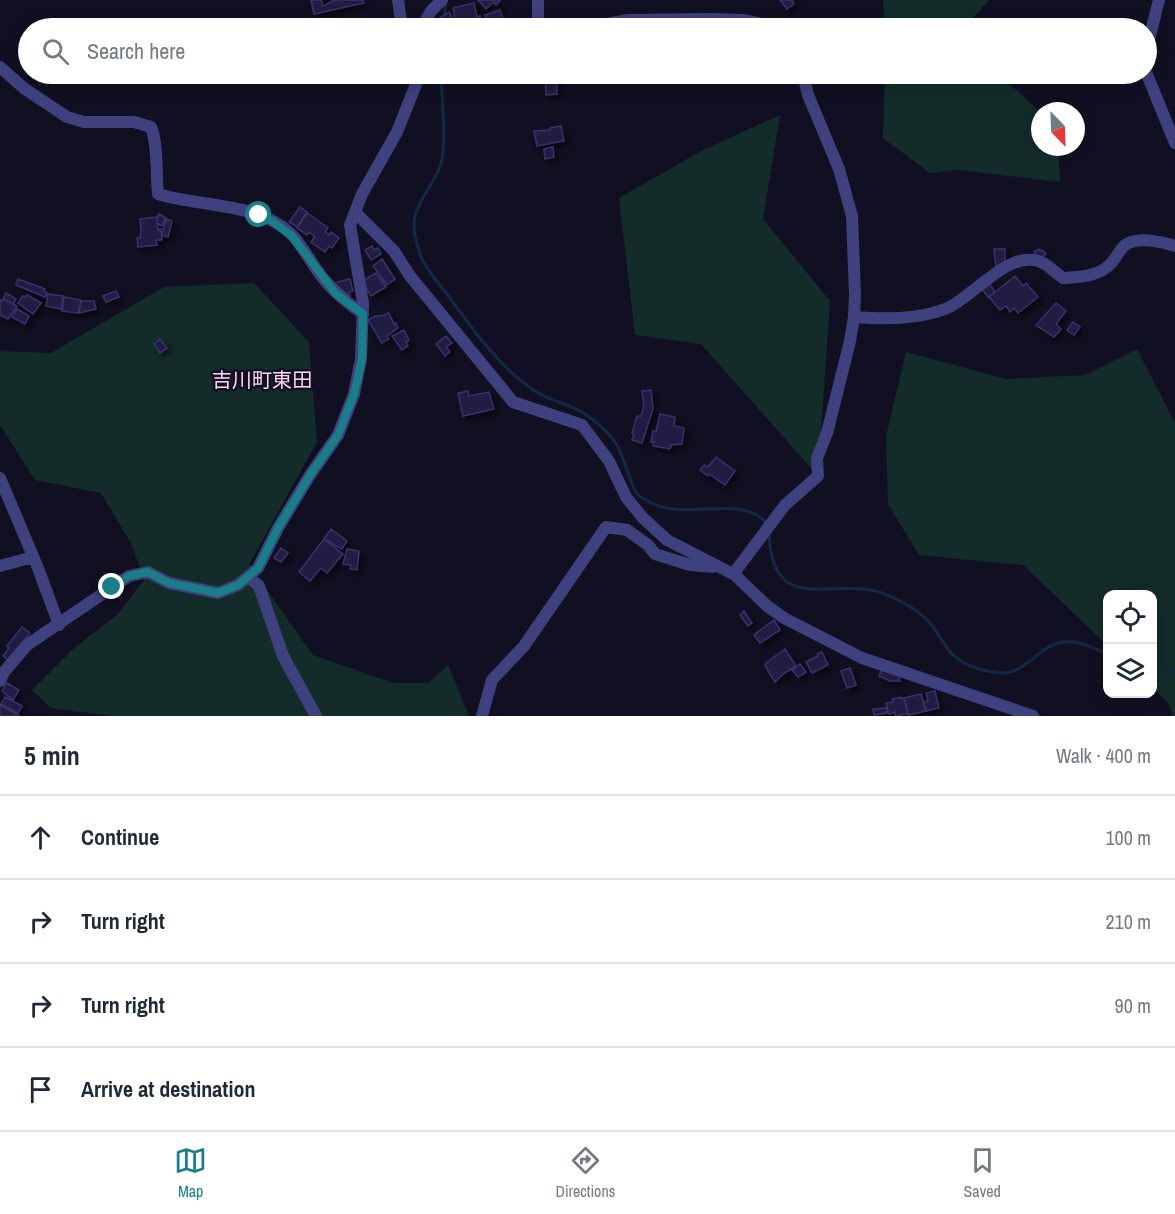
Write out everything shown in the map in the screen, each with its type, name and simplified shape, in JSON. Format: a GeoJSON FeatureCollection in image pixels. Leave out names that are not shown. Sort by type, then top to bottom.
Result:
{"type":"FeatureCollection","features":[{"type":"Feature","properties":{"kind":"street"},"geometry":{"type":"LineString","coordinates":[[398,0],[401,18]]}},
{"type":"Feature","properties":{"kind":"street"},"geometry":{"type":"LineString","coordinates":[[427,18],[442,0]]}},
{"type":"Feature","properties":{"kind":"street"},"geometry":{"type":"LineString","coordinates":[[538,0],[538,18]]}},
{"type":"Feature","properties":{"kind":"street"},"geometry":{"type":"LineString","coordinates":[[1154,18],[1159,0]]}},
{"type":"Feature","properties":{"kind":"street"},"geometry":{"type":"LineString","coordinates":[[0,67],[18,82]]}},
{"type":"Feature","properties":{"kind":"street"},"geometry":{"type":"LineString","coordinates":[[20,84],[67,117],[84,122],[134,122],[151,127],[156,139],[154,149],[158,194],[178,200],[226,207],[259,215],[272,221],[292,236],[336,294],[363,314]]}},
{"type":"Feature","properties":{"kind":"street"},"geometry":{"type":"LineString","coordinates":[[1,675],[27,645],[129,576],[148,572],[169,583],[218,593],[238,585],[258,568],[278,528],[310,475],[338,435],[354,394],[362,359],[363,314],[360,278],[350,225],[362,194],[397,132],[416,84]]}},
{"type":"Feature","properties":{"kind":"street"},"geometry":{"type":"LineString","coordinates":[[735,575],[737,569],[785,505],[818,476],[817,458],[827,433],[854,317],[852,216],[839,169],[805,84]]}},
{"type":"Feature","properties":{"kind":"street"},"geometry":{"type":"LineString","coordinates":[[1151,84],[1175,143]]}},
{"type":"Feature","properties":{"kind":"street"},"geometry":{"type":"LineString","coordinates":[[356,213],[394,251],[436,309],[513,402],[582,426],[609,461],[626,497],[643,518],[667,540],[735,575],[783,618],[837,646],[862,658],[1033,716]]}},
{"type":"Feature","properties":{"kind":"street"},"geometry":{"type":"LineString","coordinates":[[854,317],[884,319],[921,316],[947,309],[965,298],[995,273],[1020,262],[1030,260],[1043,263],[1062,278],[1086,276],[1107,267],[1126,245],[1133,242],[1159,242],[1175,246]]}},
{"type":"Feature","properties":{"kind":"street"},"geometry":{"type":"LineString","coordinates":[[0,478],[59,625]]}},
{"type":"Feature","properties":{"kind":"street"},"geometry":{"type":"LineString","coordinates":[[482,716],[492,680],[524,646],[606,527],[627,530],[648,545],[655,554],[690,565],[720,567]]}},
{"type":"Feature","properties":{"kind":"street"},"geometry":{"type":"LineString","coordinates":[[0,566],[33,557]]}},
{"type":"Feature","properties":{"kind":"street"},"geometry":{"type":"LineString","coordinates":[[249,577],[259,586],[283,656],[316,716]]}},
{"type":"Feature","properties":{"kind":"green space"},"geometry":{"type":"Polygon","coordinates":[[[883,0],[989,0],[974,18],[884,18],[883,0]]]}},
{"type":"Feature","properties":{"kind":"green space"},"geometry":{"type":"Polygon","coordinates":[[[885,84],[1010,84],[1031,104],[1031,156],[1059,156],[1060,182],[957,170],[930,173],[883,138],[885,84]]]}},
{"type":"Feature","properties":{"kind":"green space"},"geometry":{"type":"Polygon","coordinates":[[[780,115],[763,219],[830,301],[818,476],[701,344],[635,335],[619,198],[703,150],[780,115]]]}},
{"type":"Feature","properties":{"kind":"green space"},"geometry":{"type":"Polygon","coordinates":[[[254,283],[309,342],[317,442],[249,565],[313,655],[393,683],[428,683],[448,665],[469,716],[111,716],[51,708],[32,690],[74,648],[117,615],[144,580],[132,545],[101,493],[35,480],[0,425],[0,351],[51,353],[164,287],[254,283]]]}},
{"type":"Feature","properties":{"kind":"green space"},"geometry":{"type":"Polygon","coordinates":[[[1137,349],[1175,423],[1175,716],[1169,704],[1157,692],[1157,590],[1103,590],[1103,641],[1023,565],[919,555],[888,504],[886,436],[906,352],[1006,379],[1085,375],[1137,349]]]}},
{"type":"Feature","properties":{"kind":"building"},"geometry":{"type":"Polygon","coordinates":[[[311,0],[321,0],[323,6],[335,0],[363,0],[364,3],[314,14],[311,0]]]}},
{"type":"Feature","properties":{"kind":"building"},"geometry":{"type":"Polygon","coordinates":[[[478,0],[500,1],[496,5],[494,2],[486,9],[478,0]]]}},
{"type":"Feature","properties":{"kind":"building"},"geometry":{"type":"Polygon","coordinates":[[[780,0],[792,0],[794,4],[787,9],[780,0]]]}},
{"type":"Feature","properties":{"kind":"building"},"geometry":{"type":"Polygon","coordinates":[[[474,3],[477,17],[481,18],[455,18],[453,8],[474,3]]]}},
{"type":"Feature","properties":{"kind":"building"},"geometry":{"type":"Polygon","coordinates":[[[500,10],[503,18],[486,18],[485,15],[500,10]]]}},
{"type":"Feature","properties":{"kind":"building"},"geometry":{"type":"Polygon","coordinates":[[[449,12],[452,18],[442,18],[449,12]]]}},
{"type":"Feature","properties":{"kind":"building"},"geometry":{"type":"Polygon","coordinates":[[[545,84],[557,84],[557,94],[546,95],[545,84]]]}},
{"type":"Feature","properties":{"kind":"building"},"geometry":{"type":"Polygon","coordinates":[[[561,126],[564,141],[537,146],[534,131],[550,130],[550,128],[561,126]]]}},
{"type":"Feature","properties":{"kind":"building"},"geometry":{"type":"Polygon","coordinates":[[[553,147],[554,157],[545,159],[544,149],[553,147]]]}},
{"type":"Feature","properties":{"kind":"building"},"geometry":{"type":"Polygon","coordinates":[[[300,207],[307,212],[297,227],[289,222],[300,207]]]}},
{"type":"Feature","properties":{"kind":"building"},"geometry":{"type":"Polygon","coordinates":[[[307,213],[328,228],[325,232],[329,235],[331,232],[339,238],[332,248],[329,246],[325,252],[311,242],[315,237],[297,228],[307,213]]]}},
{"type":"Feature","properties":{"kind":"building"},"geometry":{"type":"Polygon","coordinates":[[[159,214],[166,218],[162,226],[157,223],[159,214]]]}},
{"type":"Feature","properties":{"kind":"building"},"geometry":{"type":"Polygon","coordinates":[[[157,217],[162,240],[156,240],[157,245],[138,247],[137,238],[140,238],[141,231],[140,219],[157,217]]]}},
{"type":"Feature","properties":{"kind":"building"},"geometry":{"type":"Polygon","coordinates":[[[166,219],[172,221],[168,237],[162,235],[166,219]]]}},
{"type":"Feature","properties":{"kind":"building"},"geometry":{"type":"Polygon","coordinates":[[[372,246],[374,250],[378,248],[381,254],[371,260],[365,250],[372,246]]]}},
{"type":"Feature","properties":{"kind":"building"},"geometry":{"type":"Polygon","coordinates":[[[994,249],[1005,249],[1005,263],[996,269],[994,249]]]}},
{"type":"Feature","properties":{"kind":"building"},"geometry":{"type":"Polygon","coordinates":[[[1039,249],[1046,254],[1037,261],[1033,255],[1039,249]]]}},
{"type":"Feature","properties":{"kind":"building"},"geometry":{"type":"Polygon","coordinates":[[[382,259],[395,279],[387,285],[373,266],[382,259]]]}},
{"type":"Feature","properties":{"kind":"building"},"geometry":{"type":"Polygon","coordinates":[[[376,273],[386,287],[371,296],[362,281],[376,273]]]}},
{"type":"Feature","properties":{"kind":"building"},"geometry":{"type":"Polygon","coordinates":[[[1015,276],[1023,286],[1026,283],[1038,297],[1018,313],[1014,308],[1010,312],[1006,306],[1000,310],[989,297],[1015,276]]]}},
{"type":"Feature","properties":{"kind":"building"},"geometry":{"type":"Polygon","coordinates":[[[18,279],[45,289],[47,293],[45,297],[16,285],[18,279]]]}},
{"type":"Feature","properties":{"kind":"building"},"geometry":{"type":"Polygon","coordinates":[[[350,279],[353,291],[349,292],[350,297],[334,283],[350,279]]]}},
{"type":"Feature","properties":{"kind":"building"},"geometry":{"type":"Polygon","coordinates":[[[989,283],[995,292],[988,297],[982,289],[989,283]]]}},
{"type":"Feature","properties":{"kind":"building"},"geometry":{"type":"Polygon","coordinates":[[[116,291],[119,297],[106,302],[103,296],[116,291]]]}},
{"type":"Feature","properties":{"kind":"building"},"geometry":{"type":"Polygon","coordinates":[[[6,293],[16,299],[13,304],[3,299],[6,293]]]}},
{"type":"Feature","properties":{"kind":"building"},"geometry":{"type":"Polygon","coordinates":[[[48,294],[63,296],[61,309],[46,306],[48,294]]]}},
{"type":"Feature","properties":{"kind":"building"},"geometry":{"type":"Polygon","coordinates":[[[27,295],[41,303],[33,314],[18,303],[23,296],[27,295]]]}},
{"type":"Feature","properties":{"kind":"building"},"geometry":{"type":"Polygon","coordinates":[[[64,297],[81,300],[78,313],[62,311],[64,297]]]}},
{"type":"Feature","properties":{"kind":"building"},"geometry":{"type":"Polygon","coordinates":[[[3,299],[17,306],[8,319],[0,315],[0,300],[3,299]]]}},
{"type":"Feature","properties":{"kind":"building"},"geometry":{"type":"Polygon","coordinates":[[[81,301],[94,301],[96,309],[79,313],[81,301]]]}},
{"type":"Feature","properties":{"kind":"building"},"geometry":{"type":"Polygon","coordinates":[[[1056,303],[1066,311],[1056,324],[1061,329],[1054,337],[1036,325],[1056,303]]]}},
{"type":"Feature","properties":{"kind":"building"},"geometry":{"type":"Polygon","coordinates":[[[17,309],[29,316],[25,324],[12,317],[17,309]]]}},
{"type":"Feature","properties":{"kind":"building"},"geometry":{"type":"Polygon","coordinates":[[[389,313],[398,328],[387,336],[389,339],[382,343],[368,320],[389,313]]]}},
{"type":"Feature","properties":{"kind":"building"},"geometry":{"type":"Polygon","coordinates":[[[1073,322],[1080,327],[1074,335],[1067,330],[1073,322]]]}},
{"type":"Feature","properties":{"kind":"building"},"geometry":{"type":"Polygon","coordinates":[[[404,330],[409,340],[406,342],[408,346],[402,350],[392,336],[404,330]]]}},
{"type":"Feature","properties":{"kind":"building"},"geometry":{"type":"Polygon","coordinates":[[[446,336],[452,343],[446,347],[450,352],[445,356],[436,344],[446,336]]]}},
{"type":"Feature","properties":{"kind":"building"},"geometry":{"type":"Polygon","coordinates":[[[160,339],[167,348],[160,353],[154,344],[160,339]]]}},
{"type":"Feature","properties":{"kind":"building"},"geometry":{"type":"Polygon","coordinates":[[[651,390],[653,409],[642,443],[632,440],[634,434],[632,433],[637,416],[641,416],[644,406],[642,391],[651,390]]]}},
{"type":"Feature","properties":{"kind":"building"},"geometry":{"type":"Polygon","coordinates":[[[468,391],[469,396],[489,392],[494,409],[463,416],[458,393],[468,391]]]}},
{"type":"Feature","properties":{"kind":"building"},"geometry":{"type":"Polygon","coordinates":[[[660,414],[675,417],[674,426],[684,428],[682,444],[671,445],[670,449],[653,446],[654,442],[651,442],[653,431],[656,432],[660,414]]]}},
{"type":"Feature","properties":{"kind":"building"},"geometry":{"type":"Polygon","coordinates":[[[716,457],[735,471],[725,485],[700,470],[704,465],[708,467],[716,457]]]}},
{"type":"Feature","properties":{"kind":"building"},"geometry":{"type":"Polygon","coordinates":[[[331,529],[347,541],[342,549],[324,539],[331,529]]]}},
{"type":"Feature","properties":{"kind":"building"},"geometry":{"type":"Polygon","coordinates":[[[324,539],[343,554],[327,573],[321,568],[310,581],[299,572],[324,539]]]}},
{"type":"Feature","properties":{"kind":"building"},"geometry":{"type":"Polygon","coordinates":[[[281,548],[288,553],[281,562],[274,558],[281,548]]]}},
{"type":"Feature","properties":{"kind":"building"},"geometry":{"type":"Polygon","coordinates":[[[347,549],[359,551],[357,570],[350,569],[351,565],[343,564],[347,549]]]}},
{"type":"Feature","properties":{"kind":"building"},"geometry":{"type":"Polygon","coordinates":[[[744,611],[752,623],[748,626],[740,615],[744,611]]]}},
{"type":"Feature","properties":{"kind":"building"},"geometry":{"type":"Polygon","coordinates":[[[774,620],[780,630],[760,643],[754,635],[774,620]]]}},
{"type":"Feature","properties":{"kind":"building"},"geometry":{"type":"Polygon","coordinates":[[[22,627],[30,633],[8,660],[3,656],[9,648],[7,646],[22,627]]]}},
{"type":"Feature","properties":{"kind":"building"},"geometry":{"type":"Polygon","coordinates":[[[785,649],[796,666],[775,682],[765,666],[785,649]]]}},
{"type":"Feature","properties":{"kind":"building"},"geometry":{"type":"Polygon","coordinates":[[[822,652],[828,665],[812,673],[806,662],[822,652]]]}},
{"type":"Feature","properties":{"kind":"building"},"geometry":{"type":"Polygon","coordinates":[[[884,663],[902,670],[900,681],[890,681],[879,676],[884,663]]]}},
{"type":"Feature","properties":{"kind":"building"},"geometry":{"type":"Polygon","coordinates":[[[800,664],[806,672],[798,677],[792,670],[800,664]]]}},
{"type":"Feature","properties":{"kind":"building"},"geometry":{"type":"Polygon","coordinates":[[[850,668],[856,685],[847,688],[841,671],[850,668]]]}},
{"type":"Feature","properties":{"kind":"building"},"geometry":{"type":"Polygon","coordinates":[[[7,683],[19,690],[13,700],[2,691],[7,683]]]}},
{"type":"Feature","properties":{"kind":"building"},"geometry":{"type":"Polygon","coordinates":[[[935,691],[939,708],[926,711],[924,702],[928,701],[926,693],[935,691]]]}},
{"type":"Feature","properties":{"kind":"building"},"geometry":{"type":"Polygon","coordinates":[[[921,694],[926,711],[908,715],[904,698],[921,694]]]}},
{"type":"Feature","properties":{"kind":"building"},"geometry":{"type":"Polygon","coordinates":[[[5,697],[22,706],[18,713],[1,704],[5,697]]]}},
{"type":"Feature","properties":{"kind":"building"},"geometry":{"type":"Polygon","coordinates":[[[904,698],[908,713],[897,716],[895,712],[889,714],[886,703],[904,698]]]}},
{"type":"Feature","properties":{"kind":"building"},"geometry":{"type":"Polygon","coordinates":[[[0,705],[20,716],[0,716],[0,705]]]}},
{"type":"Feature","properties":{"kind":"building"},"geometry":{"type":"Polygon","coordinates":[[[887,708],[887,713],[874,715],[873,709],[887,708]]]}},
{"type":"Feature","properties":{"kind":"waterway"},"geometry":{"type":"LineString","coordinates":[[444,18],[446,2]]}},
{"type":"Feature","properties":{"kind":"waterway"},"geometry":{"type":"LineString","coordinates":[[442,84],[444,128],[442,160],[437,175],[420,202],[414,222],[415,237],[426,267],[477,334],[509,370],[541,395],[582,412],[608,433],[617,445],[639,496],[664,507],[679,510],[728,508],[743,510],[756,514],[766,523]]}},
{"type":"Feature","properties":{"kind":"waterway"},"geometry":{"type":"LineString","coordinates":[[769,535],[773,561],[782,578],[795,586],[811,589],[848,588],[887,595],[920,613],[953,655],[977,668],[998,673],[1012,671],[1055,644],[1064,642],[1081,644],[1103,651]]}},
{"type":"Feature","properties":{"kind":"waterway"},"geometry":{"type":"LineString","coordinates":[[1157,666],[1175,672]]}},
{"type":"Feature","properties":{"kind":"district","name":"吉川町東田"},"geometry":{"type":"Point","coordinates":[262,379]}},
{"type":"Feature","properties":{"kind":"route"},"geometry":{"type":"LineString","coordinates":[[112,587],[129,576],[148,572],[169,583],[218,593],[238,585],[258,568],[278,528],[310,475],[338,435],[354,394],[362,359],[363,314],[336,294],[292,236],[272,221],[259,215]]}}]}
